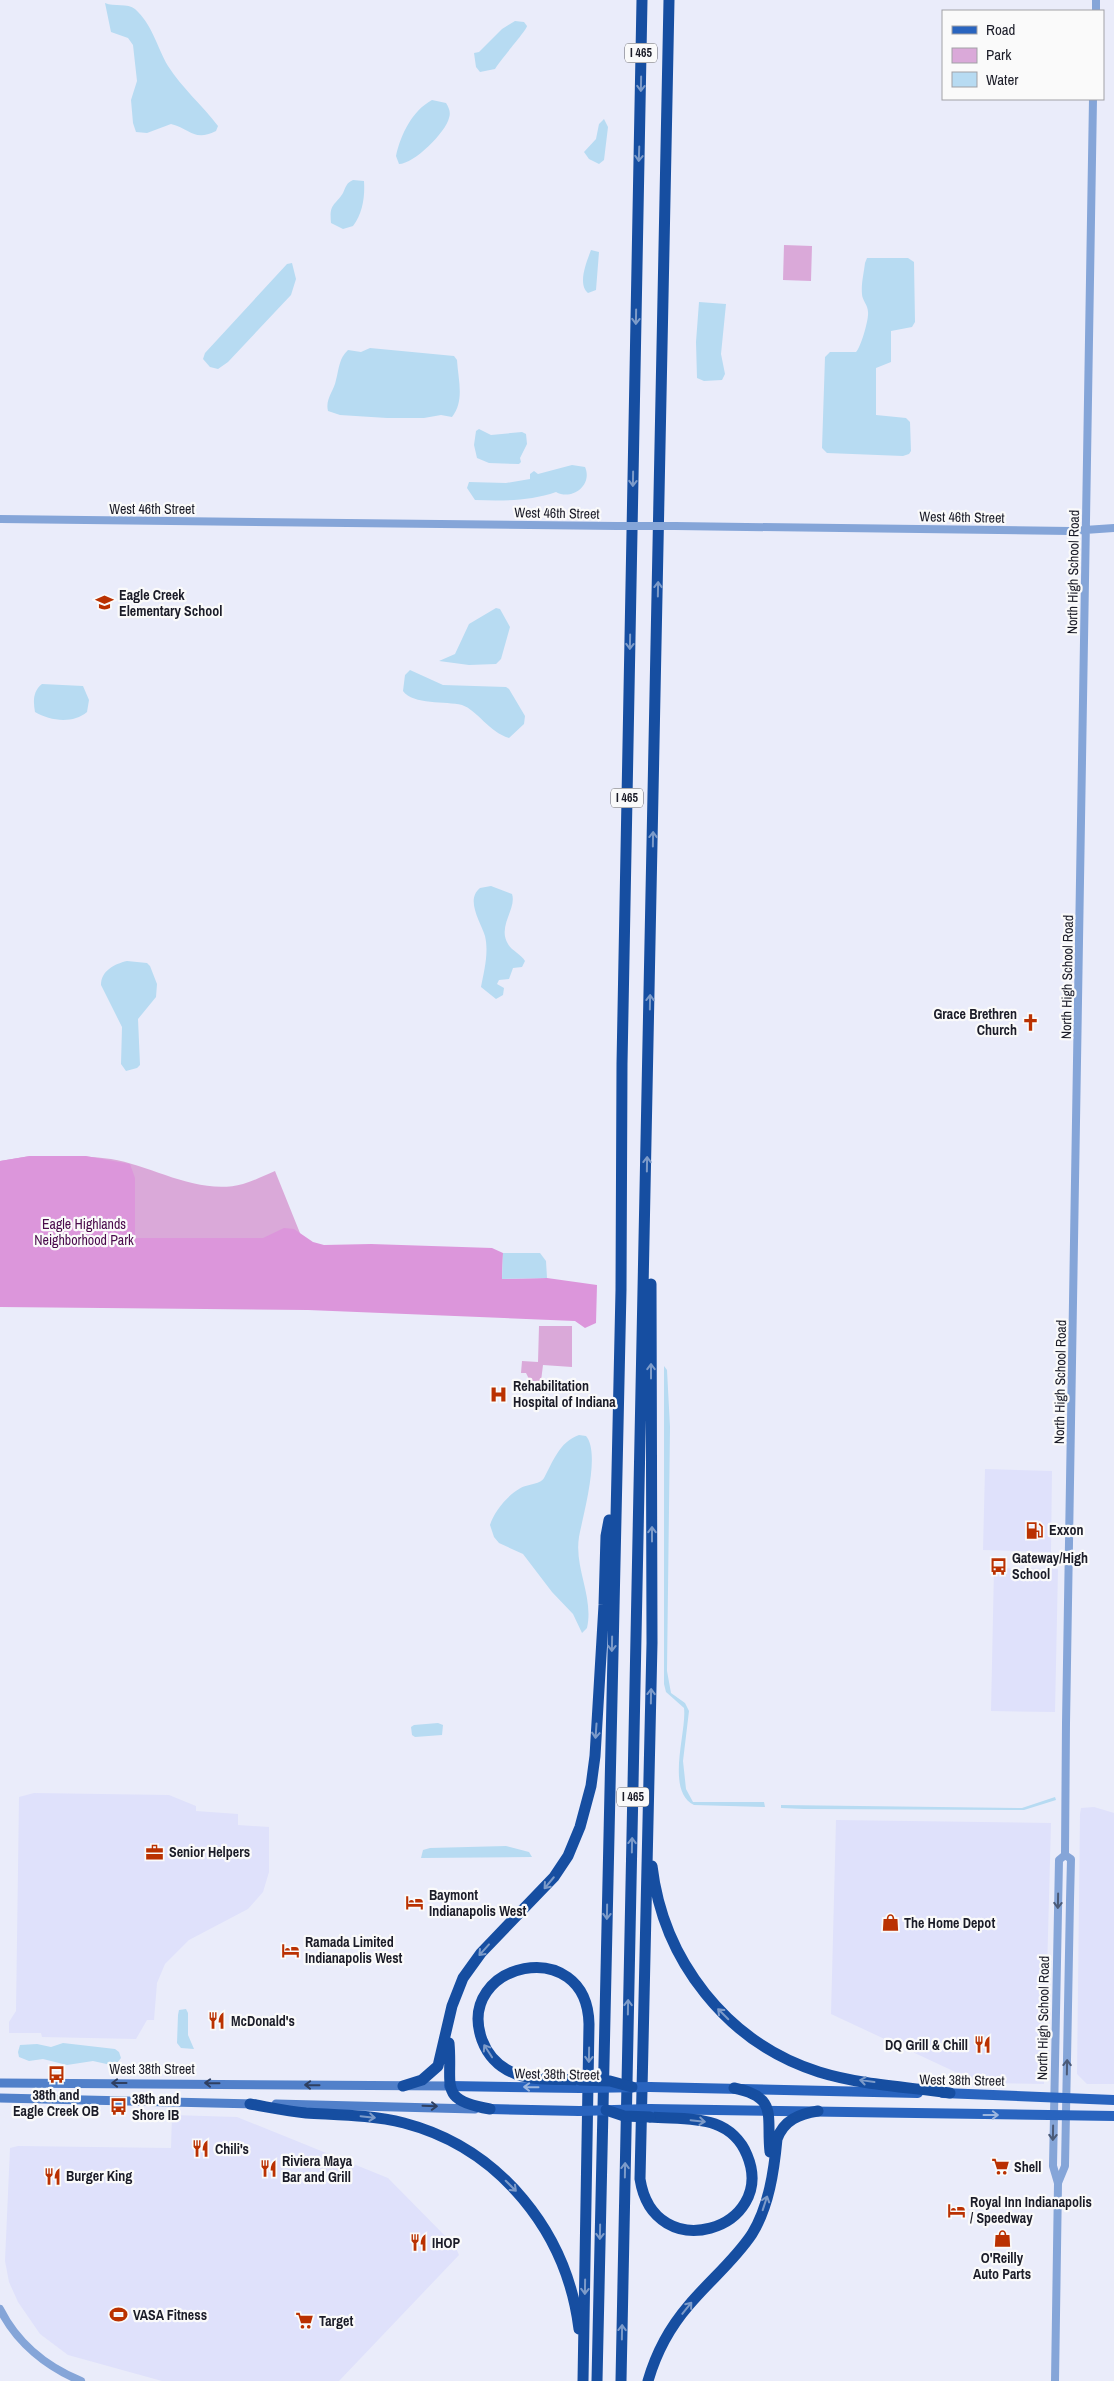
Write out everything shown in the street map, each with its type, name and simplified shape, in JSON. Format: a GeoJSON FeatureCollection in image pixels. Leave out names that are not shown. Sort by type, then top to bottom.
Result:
{"type":"FeatureCollection","features":[{"type":"Feature","properties":{"kind":"highway","name":"I 465"},"geometry":{"type":"LineString","coordinates":[[597,2381],[615,1490],[621,1290],[622,1045],[642,0]]}},
{"type":"Feature","properties":{"kind":"highway","name":"I 465"},"geometry":{"type":"LineString","coordinates":[[621,2381],[669,0]]}},
{"type":"Feature","properties":{"kind":"highway"},"geometry":{"type":"LineString","coordinates":[[606,2110],[624,2116],[650,2113],[710,2122],[725,2129],[741,2144],[750,2164],[750,2186],[742,2206],[727,2222],[701,2231],[674,2226],[655,2214],[642,2190],[640,2168],[649,1816],[652,1643],[651,1269],[646,1213]]}},
{"type":"Feature","properties":{"kind":"highway"},"geometry":{"type":"LineString","coordinates":[[403,2086],[422,2080],[434,2071],[442,2057],[452,2006],[468,1970],[481,1953],[554,1877],[570,1851],[584,1817],[594,1768],[604,1605],[606,1536],[615,1490]]}},
{"type":"Feature","properties":{"kind":"highway"},"geometry":{"type":"LineString","coordinates":[[649,1816],[656,1890],[670,1936],[679,1955],[703,1992],[730,2020],[759,2044],[784,2058],[819,2072],[852,2079],[950,2093]]}},
{"type":"Feature","properties":{"kind":"highway"},"geometry":{"type":"LineString","coordinates":[[583,2376],[589,2034],[588,2008],[582,1993],[574,1984],[566,1976],[552,1969],[524,1967],[514,1970],[500,1979],[486,1995],[479,2016],[481,2038],[492,2057],[504,2068],[521,2076],[580,2084],[610,2081],[632,2087]]}},
{"type":"Feature","properties":{"kind":"highway"},"geometry":{"type":"LineString","coordinates":[[448,2027],[449,2086],[452,2094],[459,2100],[490,2109]]}},
{"type":"Feature","properties":{"kind":"highway"},"geometry":{"type":"LineString","coordinates":[[734,2088],[757,2094],[767,2111],[772,2171]]}},
{"type":"Feature","properties":{"kind":"highway"},"geometry":{"type":"LineString","coordinates":[[250,2104],[304,2112],[370,2117],[405,2124],[449,2141],[490,2167],[514,2188],[529,2206],[544,2226],[559,2254],[574,2300],[583,2376]]}},
{"type":"Feature","properties":{"kind":"highway"},"geometry":{"type":"LineString","coordinates":[[648,2381],[658,2353],[677,2320],[735,2257],[752,2233],[765,2206],[777,2139],[781,2131],[794,2117],[818,2111]]}},
{"type":"Feature","properties":{"kind":"main road","name":"West 38th Street"},"geometry":{"type":"LineString","coordinates":[[0,2083],[403,2086],[580,2084]]}},
{"type":"Feature","properties":{"kind":"main road","name":"West 38th Street"},"geometry":{"type":"LineString","coordinates":[[632,2087],[950,2093],[1114,2100]]}},
{"type":"Feature","properties":{"kind":"main road"},"geometry":{"type":"LineString","coordinates":[[0,2098],[606,2110]]}},
{"type":"Feature","properties":{"kind":"main road"},"geometry":{"type":"LineString","coordinates":[[650,2113],[818,2111],[1114,2116]]}},
{"type":"Feature","properties":{"kind":"street","name":"North High School Road"},"geometry":{"type":"LineString","coordinates":[[1055,2381],[1058,2183],[1052,2166],[1059,1860],[1065,1855],[1093,100]]}},
{"type":"Feature","properties":{"kind":"street","name":"West 46th Street"},"geometry":{"type":"LineString","coordinates":[[0,520],[617,526],[1114,528]]}},
{"type":"Feature","properties":{"kind":"street","name":"North High School Road"},"geometry":{"type":"LineString","coordinates":[[1058,2183],[1065,2166],[1071,1859],[1065,1855]]}},
{"type":"Feature","properties":{"kind":"street"},"geometry":{"type":"LineString","coordinates":[[0,2309],[20,2338],[39,2357],[61,2372],[81,2381]]}},
{"type":"Feature","properties":{"kind":"shaded area"},"geometry":{"type":"Polygon","coordinates":[[[985,1469],[1052,1471],[1051,1552],[983,1550],[985,1469]]]}},
{"type":"Feature","properties":{"kind":"shaded area"},"geometry":{"type":"Polygon","coordinates":[[[994,1568],[1058,1569],[1055,1712],[991,1711],[994,1568]]]}},
{"type":"Feature","properties":{"kind":"shaded area"},"geometry":{"type":"Polygon","coordinates":[[[34,1793],[169,1795],[196,1806],[196,1811],[238,1814],[238,1825],[269,1827],[269,1872],[263,1892],[248,1909],[189,1940],[165,1964],[157,1983],[154,2020],[147,2020],[136,2039],[42,2037],[41,2033],[9,2033],[9,2022],[16,2011],[19,1797],[34,1793]]]}},
{"type":"Feature","properties":{"kind":"shaded area"},"geometry":{"type":"Polygon","coordinates":[[[1094,1807],[1114,1813],[1114,2084],[1087,2084],[1077,2074],[1080,1814],[1081,1808],[1094,1807]]]}},
{"type":"Feature","properties":{"kind":"shaded area"},"geometry":{"type":"Polygon","coordinates":[[[836,1820],[1051,1823],[1044,2084],[979,2083],[831,2014],[836,1820]]]}},
{"type":"Feature","properties":{"kind":"shaded area"},"geometry":{"type":"Polygon","coordinates":[[[172,2115],[237,2117],[388,2178],[455,2246],[459,2255],[339,2381],[162,2381],[68,2355],[40,2334],[18,2302],[9,2282],[5,2261],[10,2148],[18,2146],[171,2148],[172,2115]]]}},
{"type":"Feature","properties":{"kind":"green space"},"geometry":{"type":"Polygon","coordinates":[[[784,245],[812,246],[811,281],[783,280],[784,245]]]}},
{"type":"Feature","properties":{"kind":"green space","name":"Eagle Highlands Neighborhood Park"},"geometry":{"type":"Polygon","coordinates":[[[30,1156],[81,1156],[111,1159],[176,1179],[210,1186],[226,1187],[243,1184],[275,1171],[308,1253],[0,1307],[0,1161],[30,1156]]]}},
{"type":"Feature","properties":{"kind":"green space","name":"Eagle Highlands Neighborhood Park"},"geometry":{"type":"Polygon","coordinates":[[[30,1156],[86,1156],[130,1164],[135,1178],[135,1238],[263,1238],[284,1228],[294,1229],[313,1242],[324,1245],[371,1244],[492,1248],[503,1253],[502,1279],[547,1278],[597,1285],[596,1323],[585,1328],[575,1321],[308,1310],[0,1307],[0,1161],[30,1156]]]}},
{"type":"Feature","properties":{"kind":"green space"},"geometry":{"type":"Polygon","coordinates":[[[539,1326],[572,1326],[572,1367],[543,1365],[541,1381],[530,1381],[526,1373],[521,1373],[522,1361],[538,1362],[539,1326]]]}},
{"type":"Feature","properties":{"kind":"water"},"geometry":{"type":"Polygon","coordinates":[[[105,3],[132,7],[141,15],[168,66],[179,82],[218,126],[216,131],[197,135],[171,124],[147,133],[136,132],[133,123],[131,100],[137,81],[133,45],[128,38],[111,32],[105,3]]]}},
{"type":"Feature","properties":{"kind":"water"},"geometry":{"type":"Polygon","coordinates":[[[515,21],[524,22],[527,26],[526,29],[495,69],[480,72],[476,67],[474,53],[479,52],[502,29],[515,21]]]}},
{"type":"Feature","properties":{"kind":"water"},"geometry":{"type":"Polygon","coordinates":[[[432,100],[446,103],[450,114],[447,124],[436,139],[421,153],[405,163],[399,164],[396,156],[408,124],[419,110],[432,100]]]}},
{"type":"Feature","properties":{"kind":"water"},"geometry":{"type":"Polygon","coordinates":[[[604,119],[608,127],[604,160],[599,164],[589,159],[584,152],[596,139],[599,124],[604,119]]]}},
{"type":"Feature","properties":{"kind":"water"},"geometry":{"type":"Polygon","coordinates":[[[353,180],[364,181],[363,204],[353,226],[343,229],[331,223],[331,212],[333,205],[353,180]]]}},
{"type":"Feature","properties":{"kind":"water"},"geometry":{"type":"Polygon","coordinates":[[[591,250],[599,252],[596,290],[588,293],[583,284],[583,278],[591,250]]]}},
{"type":"Feature","properties":{"kind":"water"},"geometry":{"type":"Polygon","coordinates":[[[867,258],[908,258],[914,262],[915,322],[912,327],[891,331],[891,362],[876,368],[876,415],[906,418],[910,422],[911,451],[903,456],[827,453],[822,448],[825,357],[830,352],[856,352],[860,345],[868,316],[868,309],[862,296],[862,282],[867,258]]]}},
{"type":"Feature","properties":{"kind":"water"},"geometry":{"type":"Polygon","coordinates":[[[292,263],[296,279],[291,295],[228,362],[218,369],[210,367],[203,359],[205,353],[287,264],[292,263]]]}},
{"type":"Feature","properties":{"kind":"water"},"geometry":{"type":"Polygon","coordinates":[[[699,302],[726,304],[721,354],[725,374],[722,380],[704,381],[697,378],[696,342],[699,302]]]}},
{"type":"Feature","properties":{"kind":"water"},"geometry":{"type":"Polygon","coordinates":[[[370,348],[454,356],[457,360],[460,397],[452,417],[441,415],[424,418],[387,418],[340,415],[328,411],[329,399],[343,357],[348,350],[361,352],[370,348]]]}},
{"type":"Feature","properties":{"kind":"water"},"geometry":{"type":"Polygon","coordinates":[[[479,429],[491,435],[522,432],[526,434],[527,444],[520,458],[521,462],[519,464],[489,463],[477,458],[474,445],[476,431],[479,429]]]}},
{"type":"Feature","properties":{"kind":"water"},"geometry":{"type":"Polygon","coordinates":[[[572,465],[585,467],[587,474],[584,485],[574,493],[562,494],[556,492],[516,500],[475,500],[467,488],[469,482],[506,483],[530,479],[530,474],[534,471],[538,474],[572,465]]]}},
{"type":"Feature","properties":{"kind":"water"},"geometry":{"type":"Polygon","coordinates":[[[496,608],[500,609],[510,627],[501,659],[496,664],[469,665],[439,661],[455,654],[469,624],[496,608]]]}},
{"type":"Feature","properties":{"kind":"water"},"geometry":{"type":"Polygon","coordinates":[[[410,670],[443,685],[506,687],[525,716],[524,724],[509,738],[495,731],[473,711],[462,705],[414,699],[403,691],[405,675],[410,670]]]}},
{"type":"Feature","properties":{"kind":"water"},"geometry":{"type":"Polygon","coordinates":[[[42,684],[83,686],[89,700],[87,712],[75,718],[61,720],[35,712],[34,696],[42,684]]]}},
{"type":"Feature","properties":{"kind":"water"},"geometry":{"type":"Polygon","coordinates":[[[491,886],[512,894],[513,900],[506,924],[505,937],[508,944],[525,961],[522,967],[513,968],[509,979],[499,980],[497,984],[504,988],[503,995],[496,999],[481,987],[486,962],[486,942],[474,905],[476,893],[480,888],[491,886]]]}},
{"type":"Feature","properties":{"kind":"water"},"geometry":{"type":"Polygon","coordinates":[[[127,961],[147,963],[157,984],[156,997],[138,1019],[140,1065],[137,1068],[126,1071],[121,1064],[122,1027],[101,985],[103,976],[109,969],[127,961]]]}},
{"type":"Feature","properties":{"kind":"water"},"geometry":{"type":"Polygon","coordinates":[[[503,1253],[540,1253],[546,1261],[547,1278],[502,1279],[503,1253]]]}},
{"type":"Feature","properties":{"kind":"water"},"geometry":{"type":"Polygon","coordinates":[[[664,1366],[667,1370],[670,1427],[667,1671],[671,1693],[685,1703],[689,1711],[683,1761],[686,1789],[693,1802],[764,1802],[765,1807],[694,1805],[685,1798],[681,1787],[679,1760],[684,1708],[666,1692],[664,1684],[664,1366]]]}},
{"type":"Feature","properties":{"kind":"water"},"geometry":{"type":"Polygon","coordinates":[[[579,1435],[586,1436],[590,1444],[592,1456],[590,1485],[578,1549],[588,1605],[587,1628],[582,1633],[573,1614],[552,1592],[523,1554],[499,1543],[494,1537],[490,1525],[506,1500],[522,1487],[542,1480],[566,1442],[579,1435]]]}},
{"type":"Feature","properties":{"kind":"water"},"geometry":{"type":"Polygon","coordinates":[[[438,1723],[443,1725],[442,1735],[415,1737],[412,1735],[411,1727],[414,1725],[438,1723]]]}},
{"type":"Feature","properties":{"kind":"water"},"geometry":{"type":"Polygon","coordinates":[[[1055,1797],[1056,1800],[1024,1810],[781,1808],[781,1805],[1022,1808],[1055,1797]]]}},
{"type":"Feature","properties":{"kind":"water"},"geometry":{"type":"Polygon","coordinates":[[[506,1846],[529,1852],[532,1857],[421,1858],[423,1850],[430,1848],[506,1846]]]}},
{"type":"Feature","properties":{"kind":"water"},"geometry":{"type":"Polygon","coordinates":[[[186,2009],[188,2013],[188,2035],[194,2049],[181,2048],[177,2043],[179,2010],[186,2009]]]}},
{"type":"Feature","properties":{"kind":"water"},"geometry":{"type":"Polygon","coordinates":[[[63,2043],[115,2049],[119,2052],[121,2058],[117,2063],[111,2065],[93,2061],[67,2065],[43,2059],[29,2061],[19,2057],[20,2045],[37,2044],[51,2047],[63,2043]]]}},
{"type":"Feature","properties":{"kind":"place","name":"Eagle Creek Elementary School"},"geometry":{"type":"Point","coordinates":[105,603]}},
{"type":"Feature","properties":{"kind":"place","name":"Grace Brethren Church"},"geometry":{"type":"Point","coordinates":[1031,1022]}},
{"type":"Feature","properties":{"kind":"place","name":"Rehabilitation Hospital of Indiana"},"geometry":{"type":"Point","coordinates":[499,1394]}},
{"type":"Feature","properties":{"kind":"place","name":"Exxon"},"geometry":{"type":"Point","coordinates":[1035,1530]}},
{"type":"Feature","properties":{"kind":"place","name":"Gateway/High School"},"geometry":{"type":"Point","coordinates":[998,1566]}},
{"type":"Feature","properties":{"kind":"place","name":"Senior Helpers"},"geometry":{"type":"Point","coordinates":[155,1852]}},
{"type":"Feature","properties":{"kind":"place","name":"Baymont Indianapolis West"},"geometry":{"type":"Point","coordinates":[415,1903]}},
{"type":"Feature","properties":{"kind":"place","name":"The Home Depot"},"geometry":{"type":"Point","coordinates":[890,1923]}},
{"type":"Feature","properties":{"kind":"place","name":"Ramada Limited Indianapolis West"},"geometry":{"type":"Point","coordinates":[291,1950]}},
{"type":"Feature","properties":{"kind":"place","name":"McDonald's"},"geometry":{"type":"Point","coordinates":[217,2021]}},
{"type":"Feature","properties":{"kind":"place","name":"DQ Grill & Chill"},"geometry":{"type":"Point","coordinates":[982,2045]}},
{"type":"Feature","properties":{"kind":"place","name":"38th and Eagle Creek OB"},"geometry":{"type":"Point","coordinates":[56,2075]}},
{"type":"Feature","properties":{"kind":"place","name":"38th and Shore IB"},"geometry":{"type":"Point","coordinates":[118,2107]}},
{"type":"Feature","properties":{"kind":"place","name":"Chili's"},"geometry":{"type":"Point","coordinates":[201,2149]}},
{"type":"Feature","properties":{"kind":"place","name":"Shell"},"geometry":{"type":"Point","coordinates":[1000,2167]}},
{"type":"Feature","properties":{"kind":"place","name":"Riviera Maya Bar and Grill"},"geometry":{"type":"Point","coordinates":[268,2169]}},
{"type":"Feature","properties":{"kind":"place","name":"Burger King"},"geometry":{"type":"Point","coordinates":[52,2176]}},
{"type":"Feature","properties":{"kind":"place","name":"Royal Inn Indianapolis / Speedway"},"geometry":{"type":"Point","coordinates":[956,2210]}},
{"type":"Feature","properties":{"kind":"place","name":"O'Reilly Auto Parts"},"geometry":{"type":"Point","coordinates":[1002,2238]}},
{"type":"Feature","properties":{"kind":"place","name":"IHOP"},"geometry":{"type":"Point","coordinates":[418,2243]}},
{"type":"Feature","properties":{"kind":"place","name":"VASA Fitness"},"geometry":{"type":"Point","coordinates":[119,2315]}},
{"type":"Feature","properties":{"kind":"place","name":"Target"},"geometry":{"type":"Point","coordinates":[305,2321]}}]}
